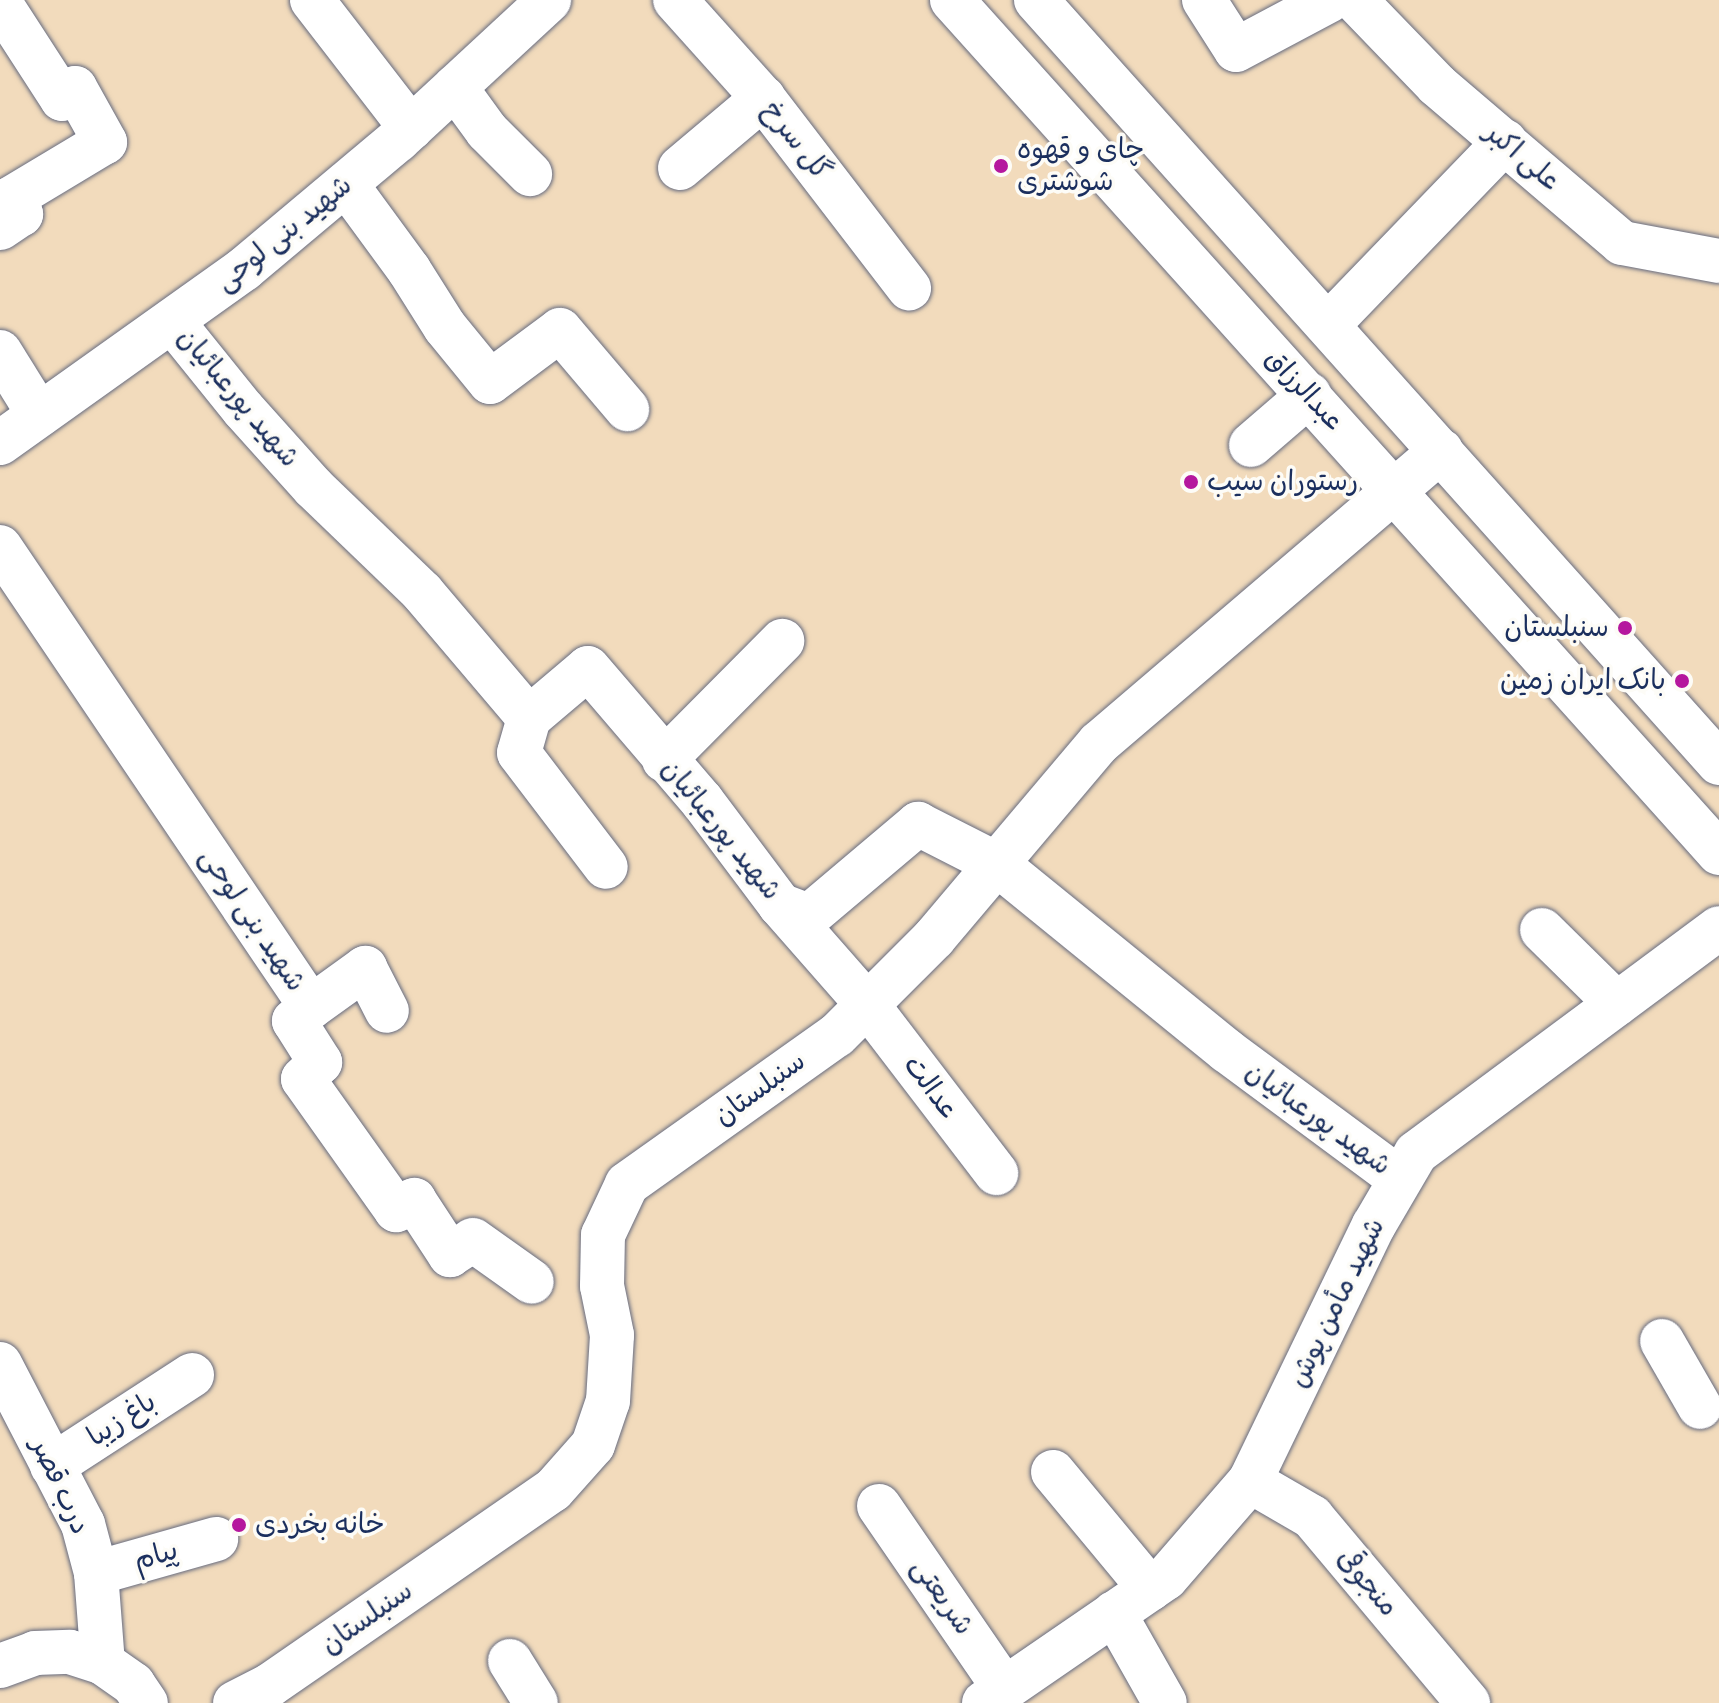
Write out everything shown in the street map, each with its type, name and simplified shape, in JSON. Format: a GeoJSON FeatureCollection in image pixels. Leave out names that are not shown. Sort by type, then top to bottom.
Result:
{"type":"FeatureCollection","features":[{"type":"Feature","properties":{"kind":"street"},"geometry":{"type":"LineString","coordinates":[[312,0],[411,128]]}},
{"type":"Feature","properties":{"kind":"street","name":"شهید بنی لوحی"},"geometry":{"type":"LineString","coordinates":[[0,443],[244,269],[411,128],[549,0]]}},
{"type":"Feature","properties":{"kind":"street","name":"گل سرخ"},"geometry":{"type":"LineString","coordinates":[[675,0],[763,98],[909,288]]}},
{"type":"Feature","properties":{"kind":"street","name":"عبدالرزاق"},"geometry":{"type":"LineString","coordinates":[[952,0],[1719,853]]}},
{"type":"Feature","properties":{"kind":"street"},"geometry":{"type":"LineString","coordinates":[[1036,0],[1719,763]]}},
{"type":"Feature","properties":{"kind":"street"},"geometry":{"type":"LineString","coordinates":[[1204,0],[1236,50],[1330,0]]}},
{"type":"Feature","properties":{"kind":"street","name":"علی اکبر"},"geometry":{"type":"LineString","coordinates":[[1355,0],[1437,85],[1622,243],[1719,261]]}},
{"type":"Feature","properties":{"kind":"street"},"geometry":{"type":"LineString","coordinates":[[0,3],[62,99],[75,88],[105,142],[10,199],[21,214],[0,228]]}},
{"type":"Feature","properties":{"kind":"street"},"geometry":{"type":"LineString","coordinates":[[455,87],[487,131],[530,174]]}},
{"type":"Feature","properties":{"kind":"street"},"geometry":{"type":"LineString","coordinates":[[680,168],[763,98]]}},
{"type":"Feature","properties":{"kind":"street"},"geometry":{"type":"LineString","coordinates":[[1328,325],[1505,142]]}},
{"type":"Feature","properties":{"kind":"street"},"geometry":{"type":"LineString","coordinates":[[346,184],[409,270],[445,327],[490,382],[560,330],[627,409]]}},
{"type":"Feature","properties":{"kind":"street","name":"شهید پورعبائیان"},"geometry":{"type":"LineString","coordinates":[[172,321],[243,409],[314,488],[422,592],[529,718],[588,668],[702,801],[780,905],[809,916],[918,824],[997,864],[1227,1051],[1400,1179]]}},
{"type":"Feature","properties":{"kind":"street"},"geometry":{"type":"LineString","coordinates":[[0,352],[39,415]]}},
{"type":"Feature","properties":{"kind":"street"},"geometry":{"type":"LineString","coordinates":[[1251,445],[1309,395]]}},
{"type":"Feature","properties":{"kind":"street","name":"سنبلستان"},"geometry":{"type":"LineString","coordinates":[[235,1703],[270,1685],[553,1490],[593,1445],[608,1401],[612,1335],[602,1286],[603,1235],[627,1184],[837,1035],[934,938],[1025,826],[1099,743],[1441,451]]}},
{"type":"Feature","properties":{"kind":"street","name":"شهید بنی لوحی"},"geometry":{"type":"LineString","coordinates":[[0,547],[311,1007],[294,1021],[320,1062],[303,1079],[396,1210],[414,1200],[450,1255],[473,1240],[532,1282]]}},
{"type":"Feature","properties":{"kind":"street"},"geometry":{"type":"LineString","coordinates":[[664,760],[782,641]]}},
{"type":"Feature","properties":{"kind":"street"},"geometry":{"type":"LineString","coordinates":[[529,718],[519,753],[606,867]]}},
{"type":"Feature","properties":{"kind":"street","name":"عدالت"},"geometry":{"type":"LineString","coordinates":[[780,905],[867,1004],[996,1173]]}},
{"type":"Feature","properties":{"kind":"street","name":"شهید مأمن پوش"},"geometry":{"type":"LineString","coordinates":[[994,1696],[1166,1578],[1250,1481],[1374,1225],[1416,1153],[1719,928]]}},
{"type":"Feature","properties":{"kind":"street"},"geometry":{"type":"LineString","coordinates":[[1542,930],[1617,1004]]}},
{"type":"Feature","properties":{"kind":"street"},"geometry":{"type":"LineString","coordinates":[[311,1007],[365,968],[387,1011]]}},
{"type":"Feature","properties":{"kind":"street"},"geometry":{"type":"LineString","coordinates":[[1662,1341],[1713,1412]]}},
{"type":"Feature","properties":{"kind":"street","name":"درب قصر"},"geometry":{"type":"LineString","coordinates":[[0,1364],[83,1524],[96,1573],[103,1663]]}},
{"type":"Feature","properties":{"kind":"street","name":"باغ زیبا"},"geometry":{"type":"LineString","coordinates":[[52,1466],[192,1375]]}},
{"type":"Feature","properties":{"kind":"street"},"geometry":{"type":"LineString","coordinates":[[1053,1472],[1150,1589]]}},
{"type":"Feature","properties":{"kind":"street","name":"منجوقی"},"geometry":{"type":"LineString","coordinates":[[1250,1481],[1312,1517],[1468,1703]]}},
{"type":"Feature","properties":{"kind":"street","name":"شریعتی"},"geometry":{"type":"LineString","coordinates":[[879,1506],[994,1696]]}},
{"type":"Feature","properties":{"kind":"street","name":"پیام"},"geometry":{"type":"LineString","coordinates":[[96,1573],[216,1539]]}},
{"type":"Feature","properties":{"kind":"street"},"geometry":{"type":"LineString","coordinates":[[1114,1613],[1165,1703]]}},
{"type":"Feature","properties":{"kind":"street"},"geometry":{"type":"LineString","coordinates":[[1,1665],[47,1653],[70,1652],[103,1663],[133,1684],[146,1703]]}},
{"type":"Feature","properties":{"kind":"street"},"geometry":{"type":"LineString","coordinates":[[510,1661],[536,1703]]}},
{"type":"Feature","properties":{"kind":"place","name":"چای و قهوه شوشتری"},"geometry":{"type":"Point","coordinates":[1001,166]}},
{"type":"Feature","properties":{"kind":"place","name":"رستوران سيب"},"geometry":{"type":"Point","coordinates":[1191,482]}},
{"type":"Feature","properties":{"kind":"place","name":"سنبلستان"},"geometry":{"type":"Point","coordinates":[1625,628]}},
{"type":"Feature","properties":{"kind":"place","name":"بانک ایران زمین"},"geometry":{"type":"Point","coordinates":[1682,681]}},
{"type":"Feature","properties":{"kind":"place","name":"خانه بخردی"},"geometry":{"type":"Point","coordinates":[239,1525]}}]}
